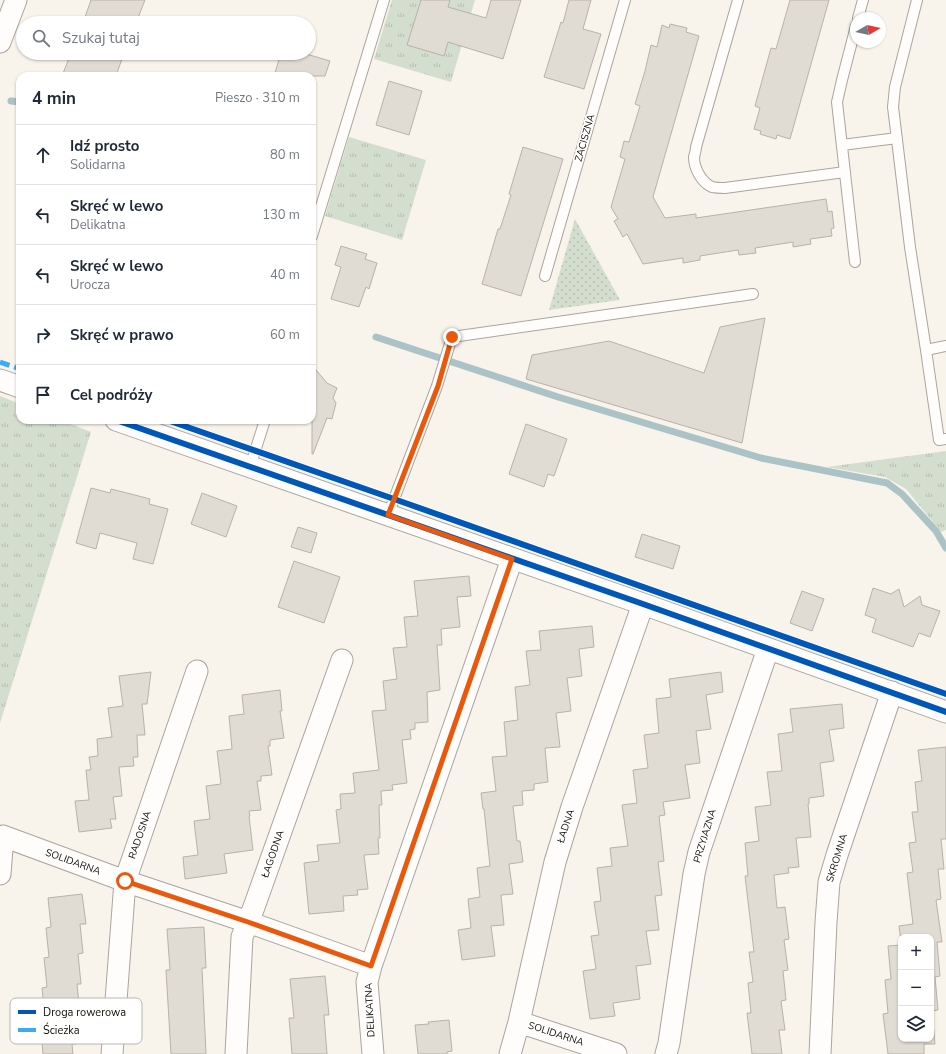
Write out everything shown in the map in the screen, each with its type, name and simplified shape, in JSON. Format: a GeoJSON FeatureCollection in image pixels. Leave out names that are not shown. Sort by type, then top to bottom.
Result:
{"type":"FeatureCollection","features":[{"type":"Feature","properties":{"kind":"street"},"geometry":{"type":"LineString","coordinates":[[0,42],[16,0]]}},
{"type":"Feature","properties":{"kind":"street"},"geometry":{"type":"LineString","coordinates":[[0,380],[16,386]]}},
{"type":"Feature","properties":{"kind":"street"},"geometry":{"type":"LineString","coordinates":[[127,424],[643,604],[946,712]]}},
{"type":"Feature","properties":{"kind":"street","name":"DELIKATNA"},"geometry":{"type":"LineString","coordinates":[[373,1054],[367,982],[371,966],[512,559]]}},
{"type":"Feature","properties":{"kind":"street","name":"ŁADNA"},"geometry":{"type":"LineString","coordinates":[[510,1054],[519,1022],[555,862],[572,806],[643,604]]}},
{"type":"Feature","properties":{"kind":"street","name":"PRZYJAZNA"},"geometry":{"type":"LineString","coordinates":[[666,1054],[669,1043],[694,874],[699,852],[768,649]]}},
{"type":"Feature","properties":{"kind":"street","name":"ŁAGODNA"},"geometry":{"type":"LineString","coordinates":[[236,1054],[242,937],[342,660]]}},
{"type":"Feature","properties":{"kind":"street","name":"RADOSNA"},"geometry":{"type":"LineString","coordinates":[[116,998],[125,881],[198,671]]}},
{"type":"Feature","properties":{"kind":"street","name":"SKROMNA"},"geometry":{"type":"LineString","coordinates":[[820,1054],[829,882],[892,692]]}},
{"type":"Feature","properties":{"kind":"street","name":"SOLIDARNA"},"geometry":{"type":"LineString","coordinates":[[0,874],[3,836],[125,881],[248,922],[371,966]]}},
{"type":"Feature","properties":{"kind":"street","name":"SOLIDARNA"},"geometry":{"type":"LineString","coordinates":[[519,1022],[616,1054]]}},
{"type":"Feature","properties":{"kind":"street","name":"RADOSNA"},"geometry":{"type":"LineString","coordinates":[[112,1054],[113,1044]]}},
{"type":"Feature","properties":{"kind":"lane"},"geometry":{"type":"LineString","coordinates":[[316,223],[384,0]]}},
{"type":"Feature","properties":{"kind":"lane","name":"ZACISZNA"},"geometry":{"type":"LineString","coordinates":[[545,276],[625,0]]}},
{"type":"Feature","properties":{"kind":"lane"},"geometry":{"type":"LineString","coordinates":[[738,0],[696,147],[694,157],[700,176],[705,183],[713,187],[725,188],[845,172]]}},
{"type":"Feature","properties":{"kind":"lane"},"geometry":{"type":"LineString","coordinates":[[860,12],[863,0]]}},
{"type":"Feature","properties":{"kind":"lane"},"geometry":{"type":"LineString","coordinates":[[917,0],[895,87],[893,107],[910,247],[940,440],[946,439]]}},
{"type":"Feature","properties":{"kind":"lane"},"geometry":{"type":"LineString","coordinates":[[850,48],[837,102],[855,262]]}},
{"type":"Feature","properties":{"kind":"lane"},"geometry":{"type":"LineString","coordinates":[[842,145],[897,138]]}},
{"type":"Feature","properties":{"kind":"lane"},"geometry":{"type":"LineString","coordinates":[[388,515],[438,386],[452,337],[752,294]]}},
{"type":"Feature","properties":{"kind":"lane"},"geometry":{"type":"LineString","coordinates":[[926,350],[946,346]]}},
{"type":"Feature","properties":{"kind":"lane"},"geometry":{"type":"LineString","coordinates":[[250,467],[264,424]]}},
{"type":"Feature","properties":{"kind":"green space"},"geometry":{"type":"Polygon","coordinates":[[[392,0],[475,0],[451,82],[374,59],[392,0]]]}},
{"type":"Feature","properties":{"kind":"green space"},"geometry":{"type":"Polygon","coordinates":[[[349,137],[426,160],[402,240],[325,216],[349,137]]]}},
{"type":"Feature","properties":{"kind":"green space"},"geometry":{"type":"Polygon","coordinates":[[[575,219],[620,300],[549,310],[575,219]]]}},
{"type":"Feature","properties":{"kind":"green space"},"geometry":{"type":"Polygon","coordinates":[[[0,396],[16,402],[16,424],[70,424],[91,432],[0,723],[0,396]]]}},
{"type":"Feature","properties":{"kind":"green space"},"geometry":{"type":"Polygon","coordinates":[[[946,451],[946,530],[941,532],[906,489],[885,477],[827,467],[946,451]]]}},
{"type":"Feature","properties":{"kind":"building"},"geometry":{"type":"Polygon","coordinates":[[[91,0],[145,0],[139,16],[85,16],[91,0]]]}},
{"type":"Feature","properties":{"kind":"building"},"geometry":{"type":"Polygon","coordinates":[[[421,0],[450,0],[448,7],[486,18],[491,0],[521,0],[503,59],[448,42],[444,56],[407,45],[421,0]]]}},
{"type":"Feature","properties":{"kind":"building"},"geometry":{"type":"Polygon","coordinates":[[[569,0],[591,0],[583,29],[601,34],[584,89],[544,77],[561,22],[563,23],[569,0]]]}},
{"type":"Feature","properties":{"kind":"building"},"geometry":{"type":"Polygon","coordinates":[[[790,0],[829,0],[790,139],[777,135],[776,139],[760,134],[761,131],[754,129],[760,108],[755,106],[771,48],[776,49],[790,0]]]}},
{"type":"Feature","properties":{"kind":"building"},"geometry":{"type":"Polygon","coordinates":[[[670,24],[687,28],[686,32],[699,36],[653,197],[665,218],[696,214],[696,218],[826,199],[828,212],[832,211],[834,228],[831,229],[832,236],[810,239],[811,244],[793,247],[793,242],[755,248],[756,253],[739,255],[738,250],[700,256],[700,260],[683,263],[683,258],[643,264],[627,234],[623,237],[614,221],[618,219],[611,207],[625,159],[620,157],[624,141],[629,142],[640,106],[635,104],[651,45],[657,47],[662,25],[669,28],[670,24]]]}},
{"type":"Feature","properties":{"kind":"building"},"geometry":{"type":"Polygon","coordinates":[[[316,57],[330,61],[325,76],[316,76],[316,72],[275,72],[279,60],[316,60],[316,57]]]}},
{"type":"Feature","properties":{"kind":"building"},"geometry":{"type":"Polygon","coordinates":[[[68,60],[122,60],[117,72],[64,72],[68,60]]]}},
{"type":"Feature","properties":{"kind":"building"},"geometry":{"type":"Polygon","coordinates":[[[389,81],[422,91],[409,135],[376,125],[389,81]]]}},
{"type":"Feature","properties":{"kind":"building"},"geometry":{"type":"Polygon","coordinates":[[[523,147],[563,159],[521,296],[482,284],[498,229],[500,229],[511,195],[509,194],[523,147]]]}},
{"type":"Feature","properties":{"kind":"building"},"geometry":{"type":"Polygon","coordinates":[[[341,246],[367,254],[365,259],[377,263],[369,289],[366,287],[359,307],[331,299],[341,267],[335,265],[341,246]]]}},
{"type":"Feature","properties":{"kind":"building"},"geometry":{"type":"Polygon","coordinates":[[[765,318],[742,443],[526,379],[532,355],[609,341],[704,373],[720,327],[765,318]]]}},
{"type":"Feature","properties":{"kind":"building"},"geometry":{"type":"Polygon","coordinates":[[[316,370],[327,383],[337,388],[333,398],[336,403],[332,419],[327,418],[312,454],[312,424],[316,424],[316,370]]]}},
{"type":"Feature","properties":{"kind":"building"},"geometry":{"type":"Polygon","coordinates":[[[526,424],[567,439],[554,476],[548,474],[544,487],[509,474],[526,424]]]}},
{"type":"Feature","properties":{"kind":"building"},"geometry":{"type":"Polygon","coordinates":[[[91,488],[110,493],[111,489],[150,499],[149,504],[168,509],[153,564],[133,559],[137,543],[100,533],[96,549],[76,543],[91,488]]]}},
{"type":"Feature","properties":{"kind":"building"},"geometry":{"type":"Polygon","coordinates":[[[202,493],[237,506],[226,537],[191,524],[202,493]]]}},
{"type":"Feature","properties":{"kind":"building"},"geometry":{"type":"Polygon","coordinates":[[[298,527],[317,533],[311,553],[291,547],[298,527]]]}},
{"type":"Feature","properties":{"kind":"building"},"geometry":{"type":"Polygon","coordinates":[[[642,534],[680,546],[673,569],[635,557],[642,534]]]}},
{"type":"Feature","properties":{"kind":"building"},"geometry":{"type":"Polygon","coordinates":[[[294,561],[340,577],[324,623],[278,607],[294,561]]]}},
{"type":"Feature","properties":{"kind":"building"},"geometry":{"type":"Polygon","coordinates":[[[469,576],[471,596],[457,597],[460,627],[441,629],[442,645],[437,645],[440,690],[427,692],[428,722],[415,723],[415,729],[410,730],[411,739],[402,740],[407,783],[392,785],[393,790],[381,791],[382,805],[379,805],[379,854],[364,855],[368,889],[357,890],[358,895],[343,896],[344,911],[309,914],[304,863],[319,861],[317,845],[340,843],[336,810],[341,809],[340,794],[355,793],[353,773],[379,770],[372,711],[386,710],[383,681],[397,679],[393,648],[407,647],[404,617],[418,616],[414,581],[469,576]]]}},
{"type":"Feature","properties":{"kind":"building"},"geometry":{"type":"Polygon","coordinates":[[[873,588],[891,594],[899,589],[904,607],[920,596],[922,605],[940,611],[930,637],[919,633],[913,647],[872,632],[876,619],[865,615],[873,588]]]}},
{"type":"Feature","properties":{"kind":"building"},"geometry":{"type":"Polygon","coordinates":[[[802,591],[824,599],[812,631],[790,623],[802,591]]]}},
{"type":"Feature","properties":{"kind":"building"},"geometry":{"type":"Polygon","coordinates":[[[592,626],[594,647],[579,649],[582,676],[567,678],[571,711],[556,713],[560,747],[545,748],[548,782],[534,784],[534,790],[522,791],[523,805],[513,806],[517,841],[520,841],[523,862],[509,864],[513,894],[501,895],[504,925],[491,926],[495,956],[462,960],[458,930],[471,928],[468,899],[480,897],[477,868],[490,866],[481,793],[496,791],[492,757],[507,756],[504,722],[518,720],[515,687],[530,685],[526,651],[541,650],[539,631],[592,626]]]}},
{"type":"Feature","properties":{"kind":"building"},"geometry":{"type":"Polygon","coordinates":[[[151,672],[147,704],[142,704],[145,735],[137,735],[138,757],[133,757],[134,766],[119,767],[122,796],[113,797],[116,819],[110,819],[112,828],[79,832],[75,801],[89,800],[86,770],[91,770],[89,757],[98,756],[97,739],[112,737],[108,708],[123,706],[119,676],[151,672]]]}},
{"type":"Feature","properties":{"kind":"building"},"geometry":{"type":"Polygon","coordinates":[[[721,672],[723,692],[706,695],[711,729],[696,731],[700,763],[685,765],[690,798],[663,802],[665,815],[659,816],[664,861],[658,862],[662,895],[655,896],[659,930],[646,931],[651,964],[636,966],[640,999],[613,1003],[615,1016],[590,1019],[583,971],[596,969],[591,936],[599,935],[594,902],[601,901],[597,868],[612,866],[610,848],[628,846],[622,805],[637,803],[633,770],[648,768],[644,735],[659,733],[656,699],[671,697],[669,679],[721,672]]]}},
{"type":"Feature","properties":{"kind":"building"},"geometry":{"type":"Polygon","coordinates":[[[280,690],[282,711],[280,711],[284,738],[270,740],[270,746],[268,746],[272,775],[261,776],[261,781],[257,781],[261,810],[249,811],[253,850],[224,854],[227,873],[185,879],[183,857],[198,855],[194,821],[210,819],[206,786],[221,784],[217,751],[232,749],[229,716],[244,714],[242,695],[280,690]]]}},
{"type":"Feature","properties":{"kind":"building"},"geometry":{"type":"Polygon","coordinates":[[[842,704],[844,728],[829,730],[834,761],[820,763],[824,796],[809,798],[808,804],[811,837],[796,838],[799,867],[788,868],[789,873],[774,875],[777,908],[785,907],[789,939],[784,940],[788,970],[783,971],[786,1000],[781,1001],[785,1030],[779,1030],[782,1054],[752,1054],[747,1013],[751,1013],[748,983],[753,982],[749,952],[754,952],[745,876],[748,876],[745,843],[759,841],[755,807],[771,805],[767,772],[782,771],[778,734],[793,732],[790,709],[842,704]]]}},
{"type":"Feature","properties":{"kind":"building"},"geometry":{"type":"Polygon","coordinates":[[[946,747],[946,839],[941,839],[944,869],[938,869],[941,899],[936,900],[942,942],[937,942],[940,976],[935,977],[938,1010],[934,1011],[934,934],[900,934],[899,926],[913,924],[907,873],[913,872],[909,843],[916,842],[912,812],[918,812],[915,782],[922,781],[918,750],[946,747]]]}},
{"type":"Feature","properties":{"kind":"building"},"geometry":{"type":"Polygon","coordinates":[[[82,894],[86,924],[80,924],[83,953],[78,954],[81,984],[77,984],[78,998],[43,998],[42,988],[47,987],[44,958],[49,957],[46,928],[51,927],[48,898],[82,894]]]}},
{"type":"Feature","properties":{"kind":"building"},"geometry":{"type":"Polygon","coordinates":[[[204,927],[206,968],[202,968],[206,1054],[171,1054],[166,970],[170,970],[167,929],[204,927]]]}},
{"type":"Feature","properties":{"kind":"building"},"geometry":{"type":"Polygon","coordinates":[[[898,945],[898,1042],[934,1042],[934,1033],[935,1044],[924,1044],[924,1054],[888,1054],[883,1014],[888,1013],[885,980],[891,979],[888,946],[898,945]]]}},
{"type":"Feature","properties":{"kind":"building"},"geometry":{"type":"Polygon","coordinates":[[[325,976],[329,1015],[324,1015],[327,1054],[292,1054],[289,1018],[294,1018],[290,979],[325,976]]]}},
{"type":"Feature","properties":{"kind":"building"},"geometry":{"type":"Polygon","coordinates":[[[449,1020],[452,1051],[447,1052],[447,1054],[418,1054],[415,1025],[449,1020]]]}},
{"type":"Feature","properties":{"kind":"building"},"geometry":{"type":"Polygon","coordinates":[[[42,1044],[72,1044],[73,1054],[43,1054],[42,1044]]]}},
{"type":"Feature","properties":{"kind":"waterway"},"geometry":{"type":"LineString","coordinates":[[11,101],[16,102]]}},
{"type":"Feature","properties":{"kind":"waterway"},"geometry":{"type":"LineString","coordinates":[[376,337],[558,397],[761,458],[887,483],[902,494],[936,531],[946,548]]}},
{"type":"Feature","properties":{"kind":"marked path"},"geometry":{"type":"LineString","coordinates":[[0,362],[16,368]]}},
{"type":"Feature","properties":{"kind":"cycle path"},"geometry":{"type":"LineString","coordinates":[[127,424],[643,604],[946,712]]}},
{"type":"Feature","properties":{"kind":"cycle path"},"geometry":{"type":"LineString","coordinates":[[178,424],[946,694]]}},
{"type":"Feature","properties":{"kind":"route"},"geometry":{"type":"LineString","coordinates":[[125,881],[248,922],[371,966],[512,559],[388,515],[438,386],[452,337]]}}]}
